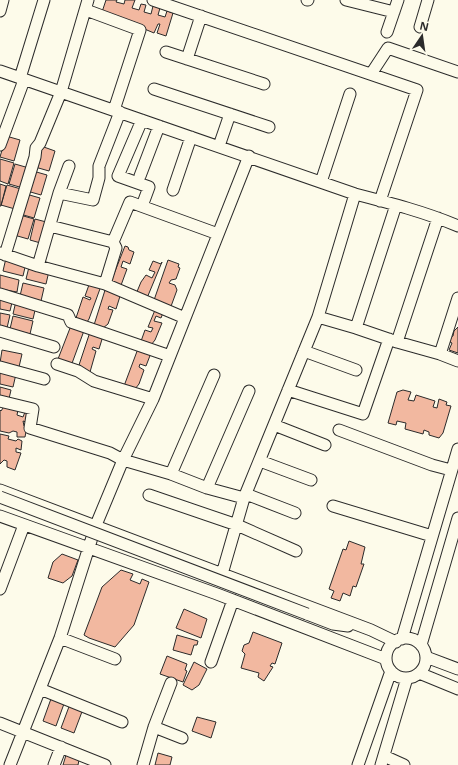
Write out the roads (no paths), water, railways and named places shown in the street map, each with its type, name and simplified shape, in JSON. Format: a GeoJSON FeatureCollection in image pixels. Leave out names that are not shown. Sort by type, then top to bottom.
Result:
{"type":"FeatureCollection","features":[{"type":"Feature","properties":{"kind":"street"},"geometry":{"type":"LineString","coordinates":[[0,11],[3,0]]}},
{"type":"Feature","properties":{"kind":"street"},"geometry":{"type":"LineString","coordinates":[[0,145],[22,79],[44,0]]}},
{"type":"Feature","properties":{"kind":"street"},"geometry":{"type":"LineString","coordinates":[[156,0],[417,90],[380,200]]}},
{"type":"Feature","properties":{"kind":"street"},"geometry":{"type":"LineString","coordinates":[[346,0],[394,12]]}},
{"type":"Feature","properties":{"kind":"street"},"geometry":{"type":"LineString","coordinates":[[387,32],[398,0]]}},
{"type":"Feature","properties":{"kind":"street"},"geometry":{"type":"LineString","coordinates":[[420,27],[428,0]]}},
{"type":"Feature","properties":{"kind":"street"},"geometry":{"type":"LineString","coordinates":[[59,193],[93,200],[99,178],[99,166],[117,111],[140,30],[87,5],[61,92],[40,143],[36,148],[35,157],[2,254],[38,266],[105,284],[185,318]]}},
{"type":"Feature","properties":{"kind":"street"},"geometry":{"type":"LineString","coordinates":[[187,59],[201,16]]}},
{"type":"Feature","properties":{"kind":"street"},"geometry":{"type":"LineString","coordinates":[[371,74],[388,48],[458,72]]}},
{"type":"Feature","properties":{"kind":"street"},"geometry":{"type":"LineString","coordinates":[[166,52],[264,84]]}},
{"type":"Feature","properties":{"kind":"street"},"geometry":{"type":"LineString","coordinates":[[0,71],[249,156],[355,194],[396,204],[458,226]]}},
{"type":"Feature","properties":{"kind":"street"},"geometry":{"type":"LineString","coordinates":[[154,88],[269,127]]}},
{"type":"Feature","properties":{"kind":"street"},"geometry":{"type":"LineString","coordinates":[[321,182],[350,94]]}},
{"type":"Feature","properties":{"kind":"street"},"geometry":{"type":"LineString","coordinates":[[219,146],[230,114]]}},
{"type":"Feature","properties":{"kind":"street"},"geometry":{"type":"LineString","coordinates":[[142,120],[118,176],[149,187],[142,206]]}},
{"type":"Feature","properties":{"kind":"street"},"geometry":{"type":"LineString","coordinates":[[140,176],[159,126]]}},
{"type":"Feature","properties":{"kind":"street"},"geometry":{"type":"LineString","coordinates":[[173,190],[191,137]]}},
{"type":"Feature","properties":{"kind":"street"},"geometry":{"type":"LineString","coordinates":[[10,765],[60,638],[96,525],[123,460],[153,399],[249,156]]}},
{"type":"Feature","properties":{"kind":"street"},"geometry":{"type":"LineString","coordinates":[[38,266],[59,193],[69,166]]}},
{"type":"Feature","properties":{"kind":"street"},"geometry":{"type":"LineString","coordinates":[[222,574],[245,496],[318,317],[355,194]]}},
{"type":"Feature","properties":{"kind":"street"},"geometry":{"type":"LineString","coordinates":[[113,242],[130,202],[142,206],[168,220],[218,234]]}},
{"type":"Feature","properties":{"kind":"street"},"geometry":{"type":"LineString","coordinates":[[356,328],[396,204]]}},
{"type":"Feature","properties":{"kind":"street"},"geometry":{"type":"LineString","coordinates":[[288,390],[363,414],[393,340],[438,218]]}},
{"type":"Feature","properties":{"kind":"street"},"geometry":{"type":"LineString","coordinates":[[50,226],[113,242],[116,248],[105,284]]}},
{"type":"Feature","properties":{"kind":"street"},"geometry":{"type":"LineString","coordinates":[[0,294],[68,315],[71,322],[170,356]]}},
{"type":"Feature","properties":{"kind":"street"},"geometry":{"type":"LineString","coordinates":[[440,354],[458,298]]}},
{"type":"Feature","properties":{"kind":"street"},"geometry":{"type":"LineString","coordinates":[[318,317],[440,354],[458,361]]}},
{"type":"Feature","properties":{"kind":"street"},"geometry":{"type":"LineString","coordinates":[[0,331],[54,347]]}},
{"type":"Feature","properties":{"kind":"street"},"geometry":{"type":"LineString","coordinates":[[304,351],[356,370]]}},
{"type":"Feature","properties":{"kind":"street"},"geometry":{"type":"LineString","coordinates":[[57,364],[78,371],[94,381],[153,399]]}},
{"type":"Feature","properties":{"kind":"street"},"geometry":{"type":"LineString","coordinates":[[0,367],[44,379]]}},
{"type":"Feature","properties":{"kind":"street"},"geometry":{"type":"LineString","coordinates":[[170,474],[214,375]]}},
{"type":"Feature","properties":{"kind":"street"},"geometry":{"type":"LineString","coordinates":[[207,488],[249,391]]}},
{"type":"Feature","properties":{"kind":"street"},"geometry":{"type":"LineString","coordinates":[[0,401],[33,409],[30,428],[110,453],[123,460],[170,474],[207,488],[245,496],[295,513]]}},
{"type":"Feature","properties":{"kind":"street"},"geometry":{"type":"LineString","coordinates":[[274,425],[325,445]]}},
{"type":"Feature","properties":{"kind":"street"},"geometry":{"type":"LineString","coordinates":[[339,430],[432,465],[451,470]]}},
{"type":"Feature","properties":{"kind":"street"},"geometry":{"type":"LineString","coordinates":[[0,490],[371,630],[399,640],[409,639],[415,641],[421,645],[424,651],[426,657],[425,663],[419,673],[413,677],[407,678],[401,678],[391,671],[386,659],[387,652],[391,646],[399,640],[458,449]]}},
{"type":"Feature","properties":{"kind":"street"},"geometry":{"type":"LineString","coordinates":[[260,461],[311,480]]}},
{"type":"Feature","properties":{"kind":"street"},"geometry":{"type":"LineString","coordinates":[[149,495],[237,525],[296,551]]}},
{"type":"Feature","properties":{"kind":"street"},"geometry":{"type":"LineString","coordinates":[[0,498],[303,616],[332,631],[363,650]]}},
{"type":"Feature","properties":{"kind":"street"},"geometry":{"type":"LineString","coordinates":[[0,505],[303,616],[333,624],[371,630]]}},
{"type":"Feature","properties":{"kind":"street"},"geometry":{"type":"LineString","coordinates":[[332,506],[432,536]]}},
{"type":"Feature","properties":{"kind":"street"},"geometry":{"type":"LineString","coordinates":[[0,516],[233,600],[386,659]]}},
{"type":"Feature","properties":{"kind":"street"},"geometry":{"type":"LineString","coordinates":[[421,645],[455,538],[458,518]]}},
{"type":"Feature","properties":{"kind":"street"},"geometry":{"type":"LineString","coordinates":[[0,588],[24,524]]}},
{"type":"Feature","properties":{"kind":"street"},"geometry":{"type":"LineString","coordinates":[[211,662],[233,600]]}},
{"type":"Feature","properties":{"kind":"street"},"geometry":{"type":"LineString","coordinates":[[60,638],[115,660]]}},
{"type":"Feature","properties":{"kind":"street"},"geometry":{"type":"LineString","coordinates":[[426,657],[458,669]]}},
{"type":"Feature","properties":{"kind":"street"},"geometry":{"type":"LineString","coordinates":[[358,765],[391,671]]}},
{"type":"Feature","properties":{"kind":"street"},"geometry":{"type":"LineString","coordinates":[[419,673],[458,689]]}},
{"type":"Feature","properties":{"kind":"street"},"geometry":{"type":"LineString","coordinates":[[404,765],[383,760],[407,678]]}},
{"type":"Feature","properties":{"kind":"street"},"geometry":{"type":"LineString","coordinates":[[143,765],[154,727],[170,683]]}},
{"type":"Feature","properties":{"kind":"street"},"geometry":{"type":"LineString","coordinates":[[40,689],[122,722]]}},
{"type":"Feature","properties":{"kind":"street"},"geometry":{"type":"LineString","coordinates":[[0,723],[103,765]]}},
{"type":"Feature","properties":{"kind":"street"},"geometry":{"type":"LineString","coordinates":[[154,727],[182,738]]}},
{"type":"Feature","properties":{"kind":"street"},"geometry":{"type":"LineString","coordinates":[[54,765],[61,748]]}}]}
